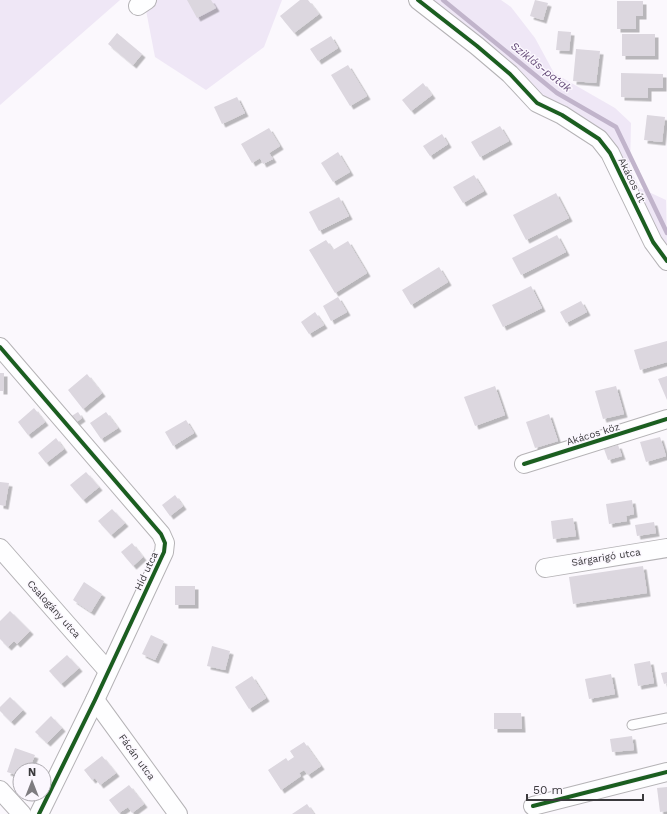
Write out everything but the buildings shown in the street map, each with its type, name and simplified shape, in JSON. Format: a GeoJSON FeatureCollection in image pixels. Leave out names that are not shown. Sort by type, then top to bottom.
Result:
{"type":"FeatureCollection","features":[{"type":"Feature","properties":{"kind":"street","name":"Akácos út"},"geometry":{"type":"LineString","coordinates":[[418,0],[504,69],[537,103],[562,115],[599,140],[610,153],[653,242],[667,261]]}},
{"type":"Feature","properties":{"kind":"street","name":"Híd utca"},"geometry":{"type":"LineString","coordinates":[[0,347],[161,534],[165,543],[164,552],[95,700],[39,814]]}},
{"type":"Feature","properties":{"kind":"street","name":"Akácos köz"},"geometry":{"type":"LineString","coordinates":[[524,464],[667,419]]}},
{"type":"Feature","properties":{"kind":"street","name":"Csalogány utca"},"geometry":{"type":"LineString","coordinates":[[0,548],[108,670]]}},
{"type":"Feature","properties":{"kind":"street","name":"Sárgarigó utca"},"geometry":{"type":"LineString","coordinates":[[545,568],[667,548]]}},
{"type":"Feature","properties":{"kind":"street","name":"Fácán utca"},"geometry":{"type":"LineString","coordinates":[[95,700],[178,814]]}},
{"type":"Feature","properties":{"kind":"street"},"geometry":{"type":"LineString","coordinates":[[533,806],[667,772]]}},
{"type":"Feature","properties":{"kind":"street"},"geometry":{"type":"LineString","coordinates":[[0,790],[22,814]]}},
{"type":"Feature","properties":{"kind":"lane"},"geometry":{"type":"LineString","coordinates":[[632,724],[667,718]]}},
{"type":"Feature","properties":{"kind":"shaded area"},"geometry":{"type":"Polygon","coordinates":[[[0,0],[120,0],[0,105],[0,0]]]}},
{"type":"Feature","properties":{"kind":"shaded area"},"geometry":{"type":"Polygon","coordinates":[[[144,0],[282,0],[264,47],[206,90],[155,57],[144,0]]]}},
{"type":"Feature","properties":{"kind":"shaded area"},"geometry":{"type":"Polygon","coordinates":[[[426,0],[501,0],[511,7],[535,38],[554,73],[615,108],[631,123],[630,169],[640,188],[666,200],[667,248],[649,224],[612,144],[539,96],[426,0]]]}},
{"type":"Feature","properties":{"kind":"waterway","name":"Sziklás-patak"},"geometry":{"type":"LineString","coordinates":[[443,0],[557,93],[616,127],[667,233]]}},
{"type":"Feature","properties":{"kind":"cycle path"},"geometry":{"type":"LineString","coordinates":[[418,0],[510,74],[537,103],[562,115],[599,139],[610,153],[653,242],[667,261]]}},
{"type":"Feature","properties":{"kind":"cycle path"},"geometry":{"type":"LineString","coordinates":[[0,347],[161,534],[165,543],[164,552],[95,700],[39,814]]}},
{"type":"Feature","properties":{"kind":"cycle path"},"geometry":{"type":"LineString","coordinates":[[524,464],[667,419]]}},
{"type":"Feature","properties":{"kind":"cycle path"},"geometry":{"type":"LineString","coordinates":[[533,806],[667,772]]}}]}
